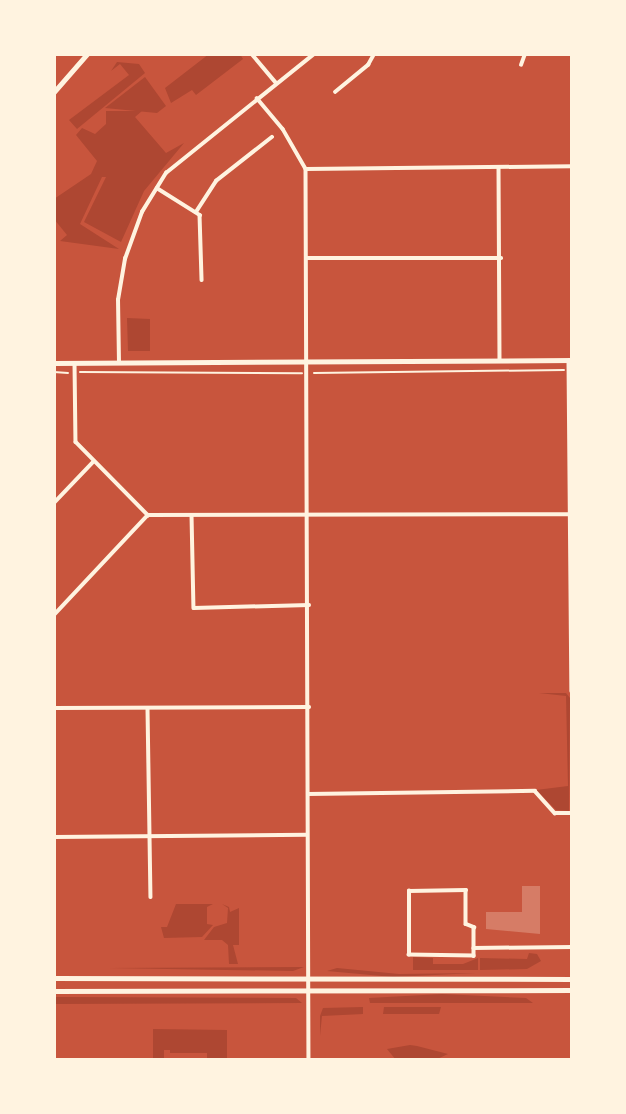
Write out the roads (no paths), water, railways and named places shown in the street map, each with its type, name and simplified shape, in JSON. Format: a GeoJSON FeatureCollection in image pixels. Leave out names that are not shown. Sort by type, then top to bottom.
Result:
{"type":"FeatureCollection","features":[{"type":"Feature","properties":{"kind":"main road"},"geometry":{"type":"LineString","coordinates":[[54,978],[572,979]]}},
{"type":"Feature","properties":{"kind":"main road"},"geometry":{"type":"LineString","coordinates":[[54,990],[572,990]]}},
{"type":"Feature","properties":{"kind":"street"},"geometry":{"type":"LineString","coordinates":[[54,92],[86,54]]}},
{"type":"Feature","properties":{"kind":"street"},"geometry":{"type":"LineString","coordinates":[[252,54],[276,83]]}},
{"type":"Feature","properties":{"kind":"street"},"geometry":{"type":"LineString","coordinates":[[119,363],[118,300],[125,259],[142,212],[157,188],[191,150],[314,54]]}},
{"type":"Feature","properties":{"kind":"street"},"geometry":{"type":"LineString","coordinates":[[521,65],[525,54]]}},
{"type":"Feature","properties":{"kind":"street"},"geometry":{"type":"LineString","coordinates":[[335,92],[375,55]]}},
{"type":"Feature","properties":{"kind":"street"},"geometry":{"type":"LineString","coordinates":[[257,98],[283,129],[306,169],[309,1060]]}},
{"type":"Feature","properties":{"kind":"street"},"geometry":{"type":"LineString","coordinates":[[196,212],[216,181],[272,137]]}},
{"type":"Feature","properties":{"kind":"street"},"geometry":{"type":"LineString","coordinates":[[306,169],[572,166]]}},
{"type":"Feature","properties":{"kind":"street"},"geometry":{"type":"LineString","coordinates":[[499,167],[500,360]]}},
{"type":"Feature","properties":{"kind":"street"},"geometry":{"type":"LineString","coordinates":[[157,188],[200,215],[202,280]]}},
{"type":"Feature","properties":{"kind":"street"},"geometry":{"type":"LineString","coordinates":[[306,258],[501,258]]}},
{"type":"Feature","properties":{"kind":"street"},"geometry":{"type":"LineString","coordinates":[[54,363],[570,360],[572,691]]}},
{"type":"Feature","properties":{"kind":"street"},"geometry":{"type":"LineString","coordinates":[[75,362],[74,431],[81,452],[148,515],[570,514]]}},
{"type":"Feature","properties":{"kind":"street"},"geometry":{"type":"LineString","coordinates":[[54,503],[93,462]]}},
{"type":"Feature","properties":{"kind":"street"},"geometry":{"type":"LineString","coordinates":[[54,615],[148,515]]}},
{"type":"Feature","properties":{"kind":"street"},"geometry":{"type":"LineString","coordinates":[[191,516],[194,608],[309,605]]}},
{"type":"Feature","properties":{"kind":"street"},"geometry":{"type":"LineString","coordinates":[[54,708],[309,707]]}},
{"type":"Feature","properties":{"kind":"street"},"geometry":{"type":"LineString","coordinates":[[148,709],[150,897]]}},
{"type":"Feature","properties":{"kind":"street"},"geometry":{"type":"LineString","coordinates":[[308,794],[535,792],[555,813],[572,813]]}},
{"type":"Feature","properties":{"kind":"street"},"geometry":{"type":"LineString","coordinates":[[54,837],[307,835]]}},
{"type":"Feature","properties":{"kind":"street"},"geometry":{"type":"LineString","coordinates":[[466,890],[466,925],[474,927],[474,948],[474,956],[409,955],[409,891],[466,890]]}},
{"type":"Feature","properties":{"kind":"street"},"geometry":{"type":"LineString","coordinates":[[474,948],[572,947]]}}]}
